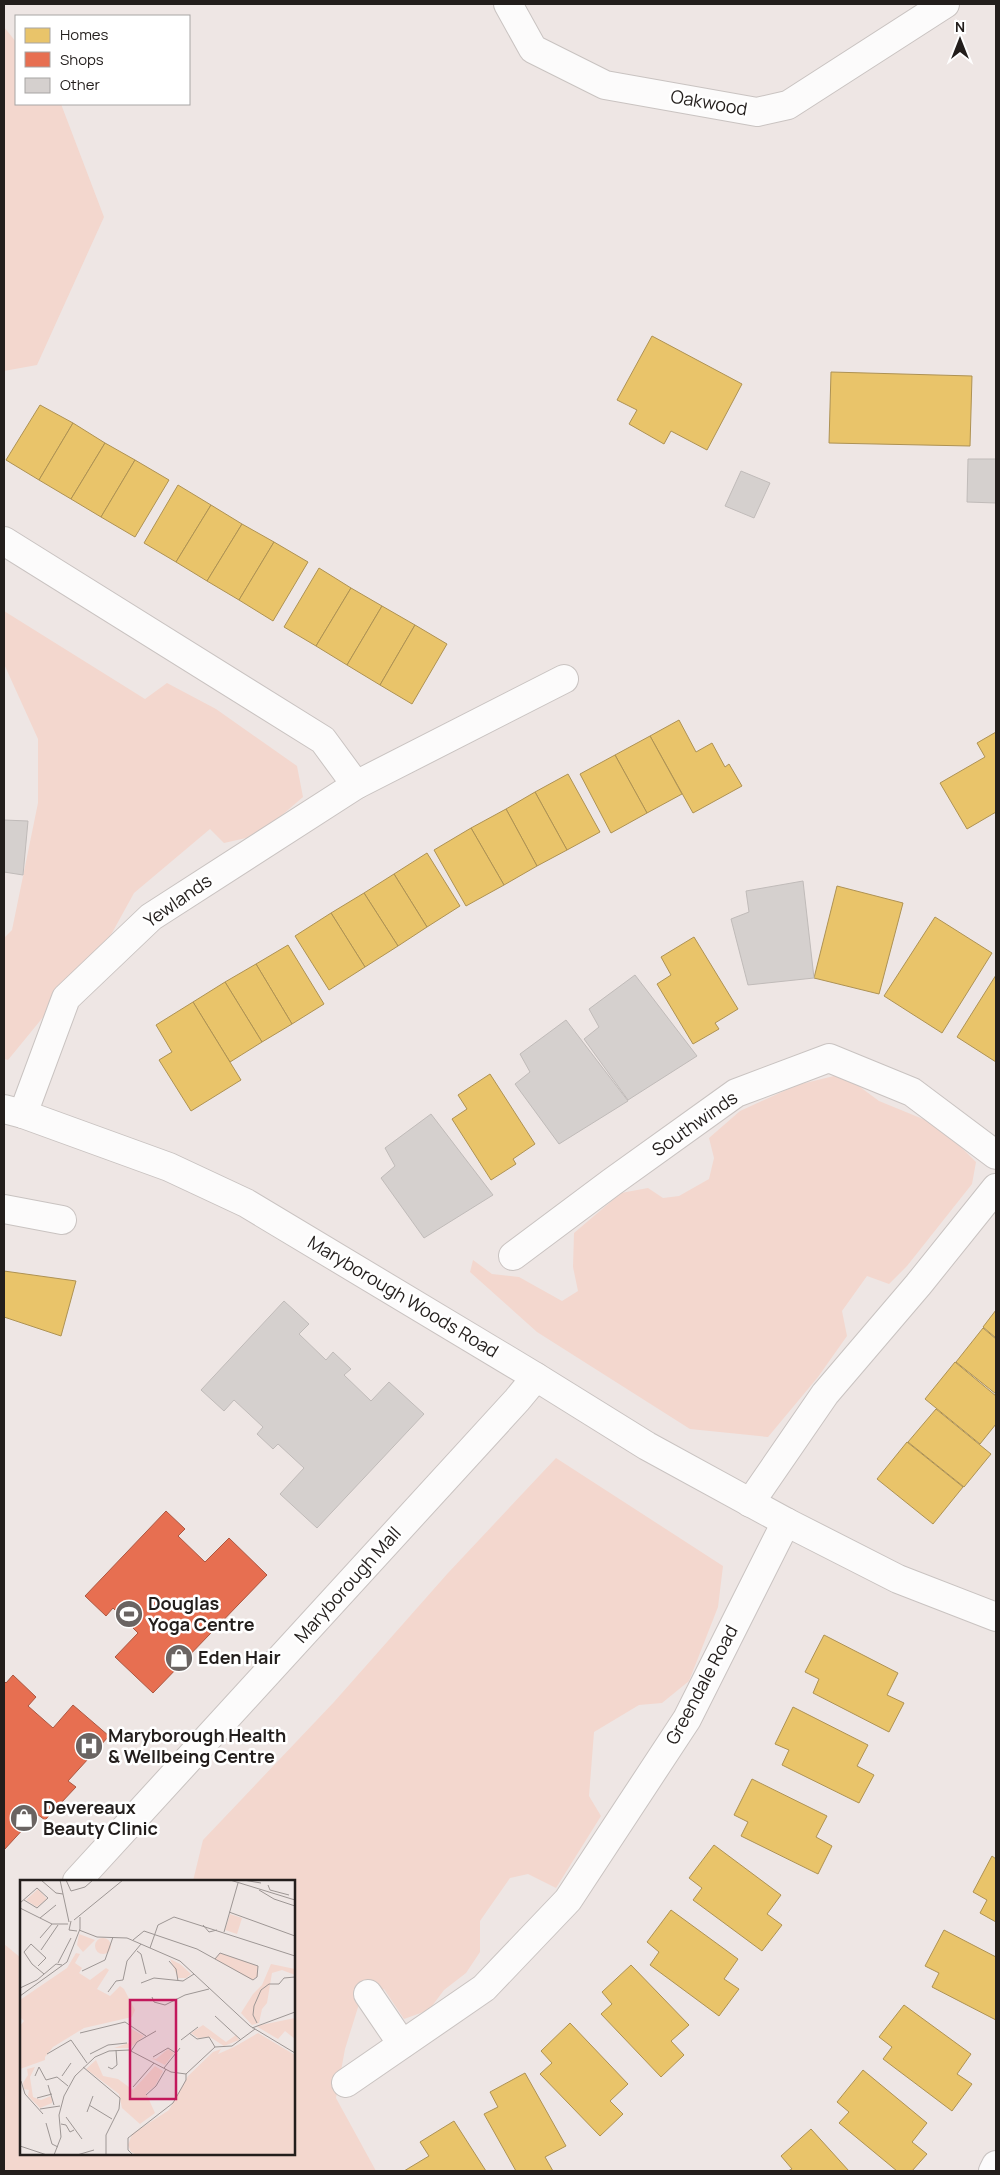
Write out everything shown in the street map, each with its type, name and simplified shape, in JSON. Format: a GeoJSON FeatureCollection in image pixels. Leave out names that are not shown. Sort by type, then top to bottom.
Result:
{"type":"FeatureCollection","features":[{"type":"Feature","properties":{"kind":"street","name":"Oakwood"},"geometry":{"type":"LineString","coordinates":[[508,4],[533,49],[605,85],[757,112],[788,105],[945,4]]}},
{"type":"Feature","properties":{"kind":"street"},"geometry":{"type":"LineString","coordinates":[[4,541],[323,740],[356,785]]}},
{"type":"Feature","properties":{"kind":"street","name":"Yewlands"},"geometry":{"type":"LineString","coordinates":[[13,1111],[66,998],[151,917],[356,785],[564,679]]}},
{"type":"Feature","properties":{"kind":"street","name":"Southwinds"},"geometry":{"type":"LineString","coordinates":[[513,1256],[736,1093],[829,1058],[912,1092],[996,1155]]}},
{"type":"Feature","properties":{"kind":"street","name":"Maryborough Woods Road"},"geometry":{"type":"LineString","coordinates":[[13,1111],[168,1167],[246,1203],[647,1446],[786,1522]]}},
{"type":"Feature","properties":{"kind":"street"},"geometry":{"type":"LineString","coordinates":[[750,1503],[825,1394],[996,1188]]}},
{"type":"Feature","properties":{"kind":"street"},"geometry":{"type":"LineString","coordinates":[[4,1209],[62,1220]]}},
{"type":"Feature","properties":{"kind":"street","name":"Maryborough Mall"},"geometry":{"type":"LineString","coordinates":[[78,1880],[536,1377]]}},
{"type":"Feature","properties":{"kind":"street"},"geometry":{"type":"LineString","coordinates":[[786,1522],[898,1579],[996,1617]]}},
{"type":"Feature","properties":{"kind":"street","name":"Greendale Road"},"geometry":{"type":"LineString","coordinates":[[346,2083],[484,1988],[568,1900],[687,1720],[786,1522]]}},
{"type":"Feature","properties":{"kind":"street"},"geometry":{"type":"LineString","coordinates":[[368,1994],[402,2044]]}},
{"type":"Feature","properties":{"kind":"street"},"geometry":{"type":"LineString","coordinates":[[993,2171],[996,2165]]}},
{"type":"Feature","properties":{"kind":"shaded area"},"geometry":{"type":"Polygon","coordinates":[[[4,27],[15,41],[15,105],[61,105],[104,217],[37,365],[4,371],[4,27]]]}},
{"type":"Feature","properties":{"kind":"shaded area"},"geometry":{"type":"Polygon","coordinates":[[[4,611],[145,699],[167,683],[216,709],[297,766],[303,797],[259,835],[224,843],[210,829],[134,893],[112,933],[8,1060],[4,1059],[4,938],[12,930],[38,803],[38,739],[4,664],[4,611]]]}},
{"type":"Feature","properties":{"kind":"shaded area"},"geometry":{"type":"Polygon","coordinates":[[[834,1076],[852,1081],[879,1101],[940,1126],[976,1162],[972,1184],[907,1266],[889,1284],[867,1276],[842,1311],[847,1336],[818,1377],[768,1437],[690,1429],[537,1332],[470,1272],[473,1260],[492,1274],[519,1277],[562,1301],[578,1291],[573,1267],[574,1233],[621,1193],[648,1188],[663,1198],[679,1196],[709,1179],[714,1158],[709,1138],[740,1111],[797,1085],[834,1076]]]}},
{"type":"Feature","properties":{"kind":"shaded area"},"geometry":{"type":"Polygon","coordinates":[[[556,1458],[723,1566],[718,1607],[689,1681],[662,1703],[639,1705],[594,1732],[589,1796],[601,1816],[556,1888],[528,1874],[510,1878],[480,1921],[480,1952],[466,1973],[444,1990],[429,2010],[404,2019],[384,1989],[359,2004],[345,2049],[336,2098],[376,2171],[4,2171],[4,1944],[20,1957],[20,2155],[295,2155],[295,1880],[193,1880],[203,1840],[334,1702],[448,1573],[556,1458]]]}},
{"type":"Feature","properties":{"kind":"building: Homes"},"geometry":{"type":"Polygon","coordinates":[[[652,336],[742,384],[707,450],[671,431],[664,444],[629,424],[637,410],[617,400],[652,336]]]}},
{"type":"Feature","properties":{"kind":"building: Homes"},"geometry":{"type":"Polygon","coordinates":[[[831,372],[972,376],[970,446],[829,443],[831,372]]]}},
{"type":"Feature","properties":{"kind":"building: Homes"},"geometry":{"type":"Polygon","coordinates":[[[40,405],[73,423],[39,480],[6,460],[40,405]]]}},
{"type":"Feature","properties":{"kind":"building: Homes"},"geometry":{"type":"Polygon","coordinates":[[[73,423],[105,443],[71,499],[39,480],[73,423]]]}},
{"type":"Feature","properties":{"kind":"building: Homes"},"geometry":{"type":"Polygon","coordinates":[[[105,443],[135,460],[101,517],[71,499],[105,443]]]}},
{"type":"Feature","properties":{"kind":"building: Homes"},"geometry":{"type":"Polygon","coordinates":[[[135,460],[169,480],[135,537],[101,517],[135,460]]]}},
{"type":"Feature","properties":{"kind":"building: Homes"},"geometry":{"type":"Polygon","coordinates":[[[178,485],[211,505],[176,562],[144,543],[178,485]]]}},
{"type":"Feature","properties":{"kind":"building: Homes"},"geometry":{"type":"Polygon","coordinates":[[[211,505],[242,524],[207,581],[176,562],[211,505]]]}},
{"type":"Feature","properties":{"kind":"building: Homes"},"geometry":{"type":"Polygon","coordinates":[[[242,524],[274,542],[239,600],[207,581],[242,524]]]}},
{"type":"Feature","properties":{"kind":"building: Homes"},"geometry":{"type":"Polygon","coordinates":[[[274,542],[308,562],[273,621],[239,600],[274,542]]]}},
{"type":"Feature","properties":{"kind":"building: Homes"},"geometry":{"type":"Polygon","coordinates":[[[319,568],[351,588],[316,646],[284,627],[319,568]]]}},
{"type":"Feature","properties":{"kind":"building: Homes"},"geometry":{"type":"Polygon","coordinates":[[[351,588],[382,606],[347,665],[316,646],[351,588]]]}},
{"type":"Feature","properties":{"kind":"building: Homes"},"geometry":{"type":"Polygon","coordinates":[[[382,606],[415,625],[380,685],[347,665],[382,606]]]}},
{"type":"Feature","properties":{"kind":"building: Homes"},"geometry":{"type":"Polygon","coordinates":[[[415,625],[447,644],[412,704],[380,685],[415,625]]]}},
{"type":"Feature","properties":{"kind":"building: Homes"},"geometry":{"type":"Polygon","coordinates":[[[679,720],[696,752],[712,743],[725,767],[729,764],[742,786],[693,813],[650,736],[679,720]]]}},
{"type":"Feature","properties":{"kind":"building: Homes"},"geometry":{"type":"Polygon","coordinates":[[[996,732],[996,812],[967,829],[940,783],[985,757],[977,743],[996,732]]]}},
{"type":"Feature","properties":{"kind":"building: Homes"},"geometry":{"type":"Polygon","coordinates":[[[650,736],[682,794],[647,813],[615,755],[650,736]]]}},
{"type":"Feature","properties":{"kind":"building: Homes"},"geometry":{"type":"Polygon","coordinates":[[[615,755],[647,813],[611,833],[580,774],[615,755]]]}},
{"type":"Feature","properties":{"kind":"building: Homes"},"geometry":{"type":"Polygon","coordinates":[[[568,774],[600,832],[567,850],[535,792],[568,774]]]}},
{"type":"Feature","properties":{"kind":"building: Homes"},"geometry":{"type":"Polygon","coordinates":[[[535,792],[567,850],[537,866],[506,809],[535,792]]]}},
{"type":"Feature","properties":{"kind":"building: Homes"},"geometry":{"type":"Polygon","coordinates":[[[506,809],[537,866],[504,885],[471,828],[506,809]]]}},
{"type":"Feature","properties":{"kind":"building: Homes"},"geometry":{"type":"Polygon","coordinates":[[[471,828],[504,885],[466,906],[434,850],[471,828]]]}},
{"type":"Feature","properties":{"kind":"building: Homes"},"geometry":{"type":"Polygon","coordinates":[[[427,853],[460,906],[427,927],[394,874],[427,853]]]}},
{"type":"Feature","properties":{"kind":"building: Homes"},"geometry":{"type":"Polygon","coordinates":[[[394,874],[427,927],[398,946],[364,893],[394,874]]]}},
{"type":"Feature","properties":{"kind":"building: Homes"},"geometry":{"type":"Polygon","coordinates":[[[837,886],[903,903],[879,994],[814,978],[837,886]]]}},
{"type":"Feature","properties":{"kind":"building: Homes"},"geometry":{"type":"Polygon","coordinates":[[[364,893],[398,946],[365,967],[331,913],[364,893]]]}},
{"type":"Feature","properties":{"kind":"building: Homes"},"geometry":{"type":"Polygon","coordinates":[[[331,913],[365,967],[329,990],[295,936],[331,913]]]}},
{"type":"Feature","properties":{"kind":"building: Homes"},"geometry":{"type":"Polygon","coordinates":[[[935,917],[992,953],[942,1033],[884,996],[935,917]]]}},
{"type":"Feature","properties":{"kind":"building: Homes"},"geometry":{"type":"Polygon","coordinates":[[[694,937],[738,1009],[715,1023],[719,1029],[693,1044],[657,984],[671,975],[661,957],[694,937]]]}},
{"type":"Feature","properties":{"kind":"building: Homes"},"geometry":{"type":"Polygon","coordinates":[[[288,945],[324,1004],[292,1024],[256,964],[288,945]]]}},
{"type":"Feature","properties":{"kind":"building: Homes"},"geometry":{"type":"Polygon","coordinates":[[[256,964],[292,1024],[262,1042],[225,982],[256,964]]]}},
{"type":"Feature","properties":{"kind":"building: Homes"},"geometry":{"type":"Polygon","coordinates":[[[996,975],[996,1062],[957,1037],[996,975]]]}},
{"type":"Feature","properties":{"kind":"building: Homes"},"geometry":{"type":"Polygon","coordinates":[[[225,982],[262,1042],[230,1062],[193,1002],[225,982]]]}},
{"type":"Feature","properties":{"kind":"building: Homes"},"geometry":{"type":"Polygon","coordinates":[[[193,1002],[241,1080],[191,1111],[159,1060],[172,1052],[156,1025],[193,1002]]]}},
{"type":"Feature","properties":{"kind":"building: Homes"},"geometry":{"type":"Polygon","coordinates":[[[490,1074],[535,1144],[513,1159],[516,1164],[491,1180],[452,1119],[467,1109],[458,1095],[490,1074]]]}},
{"type":"Feature","properties":{"kind":"building: Homes"},"geometry":{"type":"Polygon","coordinates":[[[4,1271],[76,1281],[61,1336],[4,1317],[4,1271]]]}},
{"type":"Feature","properties":{"kind":"building: Homes"},"geometry":{"type":"Polygon","coordinates":[[[996,1310],[996,1338],[983,1327],[996,1310]]]}},
{"type":"Feature","properties":{"kind":"building: Homes"},"geometry":{"type":"Polygon","coordinates":[[[983,1328],[996,1339],[996,1394],[956,1362],[983,1328]]]}},
{"type":"Feature","properties":{"kind":"building: Homes"},"geometry":{"type":"Polygon","coordinates":[[[955,1362],[996,1396],[996,1424],[980,1444],[925,1399],[955,1362]]]}},
{"type":"Feature","properties":{"kind":"building: Homes"},"geometry":{"type":"Polygon","coordinates":[[[936,1409],[991,1454],[964,1487],[908,1442],[936,1409]]]}},
{"type":"Feature","properties":{"kind":"building: Homes"},"geometry":{"type":"Polygon","coordinates":[[[907,1442],[963,1487],[933,1524],[877,1479],[907,1442]]]}},
{"type":"Feature","properties":{"kind":"building: Homes"},"geometry":{"type":"Polygon","coordinates":[[[824,1635],[898,1673],[887,1695],[904,1703],[889,1732],[813,1693],[819,1679],[805,1672],[824,1635]]]}},
{"type":"Feature","properties":{"kind":"building: Homes"},"geometry":{"type":"Polygon","coordinates":[[[793,1707],[868,1745],[857,1766],[874,1775],[859,1803],[782,1765],[789,1750],[775,1744],[793,1707]]]}},
{"type":"Feature","properties":{"kind":"building: Homes"},"geometry":{"type":"Polygon","coordinates":[[[752,1779],[827,1816],[816,1837],[832,1846],[818,1874],[741,1836],[748,1822],[734,1815],[752,1779]]]}},
{"type":"Feature","properties":{"kind":"building: Homes"},"geometry":{"type":"Polygon","coordinates":[[[714,1845],[781,1895],[767,1914],[782,1925],[762,1951],[693,1900],[702,1888],[689,1878],[714,1845]]]}},
{"type":"Feature","properties":{"kind":"building: Homes"},"geometry":{"type":"Polygon","coordinates":[[[992,1856],[996,1859],[996,1922],[980,1913],[987,1900],[973,1892],[992,1856]]]}},
{"type":"Feature","properties":{"kind":"building: Homes"},"geometry":{"type":"Polygon","coordinates":[[[671,1910],[738,1959],[724,1979],[739,1989],[719,2016],[650,1965],[659,1952],[647,1942],[671,1910]]]}},
{"type":"Feature","properties":{"kind":"building: Homes"},"geometry":{"type":"Polygon","coordinates":[[[944,1930],[996,1957],[996,2020],[932,1987],[939,1973],[925,1966],[944,1930]]]}},
{"type":"Feature","properties":{"kind":"building: Homes"},"geometry":{"type":"Polygon","coordinates":[[[631,1965],[689,2025],[671,2041],[684,2055],[661,2077],[601,2014],[612,2004],[602,1992],[631,1965]]]}},
{"type":"Feature","properties":{"kind":"building: Homes"},"geometry":{"type":"Polygon","coordinates":[[[904,2005],[971,2054],[957,2074],[972,2084],[952,2111],[883,2059],[892,2047],[879,2037],[904,2005]]]}},
{"type":"Feature","properties":{"kind":"building: Homes"},"geometry":{"type":"Polygon","coordinates":[[[570,2023],[628,2084],[610,2101],[623,2114],[600,2136],[540,2074],[552,2063],[541,2051],[570,2023]]]}},
{"type":"Feature","properties":{"kind":"building: Homes"},"geometry":{"type":"Polygon","coordinates":[[[863,2070],[927,2123],[912,2142],[927,2154],[912,2171],[897,2171],[839,2123],[849,2112],[837,2102],[863,2070]]]}},
{"type":"Feature","properties":{"kind":"building: Homes"},"geometry":{"type":"Polygon","coordinates":[[[525,2073],[566,2146],[545,2157],[553,2171],[516,2171],[484,2114],[498,2107],[490,2092],[525,2073]]]}},
{"type":"Feature","properties":{"kind":"building: Homes"},"geometry":{"type":"Polygon","coordinates":[[[454,2121],[486,2171],[404,2171],[429,2156],[420,2142],[454,2121]]]}},
{"type":"Feature","properties":{"kind":"building: Homes"},"geometry":{"type":"Polygon","coordinates":[[[811,2129],[849,2171],[788,2171],[792,2169],[781,2156],[811,2129]]]}},
{"type":"Feature","properties":{"kind":"building: Shops"},"geometry":{"type":"Polygon","coordinates":[[[166,1511],[185,1529],[178,1536],[205,1562],[229,1538],[267,1575],[153,1693],[115,1657],[138,1633],[113,1608],[106,1616],[85,1596],[166,1511]]]}},
{"type":"Feature","properties":{"kind":"building: Shops"},"geometry":{"type":"Polygon","coordinates":[[[13,1675],[36,1697],[28,1706],[53,1728],[73,1705],[109,1736],[68,1781],[76,1787],[45,1820],[37,1814],[4,1850],[4,1681],[6,1683],[13,1675]]]}},
{"type":"Feature","properties":{"kind":"building: Other"},"geometry":{"type":"Polygon","coordinates":[[[968,459],[996,459],[996,503],[967,502],[968,459]]]}},
{"type":"Feature","properties":{"kind":"building: Other"},"geometry":{"type":"Polygon","coordinates":[[[741,471],[770,483],[754,518],[725,506],[741,471]]]}},
{"type":"Feature","properties":{"kind":"building: Other"},"geometry":{"type":"Polygon","coordinates":[[[4,820],[28,821],[23,875],[4,872],[4,820]]]}},
{"type":"Feature","properties":{"kind":"building: Other"},"geometry":{"type":"Polygon","coordinates":[[[803,881],[814,978],[748,985],[731,919],[749,912],[746,891],[803,881]]]}},
{"type":"Feature","properties":{"kind":"building: Other"},"geometry":{"type":"Polygon","coordinates":[[[635,975],[697,1056],[628,1100],[584,1039],[599,1027],[589,1009],[635,975]]]}},
{"type":"Feature","properties":{"kind":"building: Other"},"geometry":{"type":"Polygon","coordinates":[[[566,1020],[628,1101],[559,1144],[515,1084],[530,1072],[520,1054],[566,1020]]]}},
{"type":"Feature","properties":{"kind":"building: Other"},"geometry":{"type":"Polygon","coordinates":[[[431,1114],[493,1195],[424,1238],[381,1178],[395,1166],[385,1148],[431,1114]]]}},
{"type":"Feature","properties":{"kind":"building: Other"},"geometry":{"type":"Polygon","coordinates":[[[284,1301],[309,1324],[299,1334],[326,1360],[333,1352],[351,1369],[344,1375],[371,1401],[389,1382],[424,1414],[317,1528],[280,1494],[304,1468],[278,1444],[273,1449],[257,1434],[263,1427],[234,1400],[224,1411],[201,1390],[284,1301]]]}},
{"type":"Feature","properties":{"kind":"place","name":"Douglas Yoga Centre"},"geometry":{"type":"Point","coordinates":[129,1614]}},
{"type":"Feature","properties":{"kind":"place","name":"Eden Hair"},"geometry":{"type":"Point","coordinates":[179,1658]}},
{"type":"Feature","properties":{"kind":"place","name":"Maryborough Health & Wellbeing Centre"},"geometry":{"type":"Point","coordinates":[89,1746]}},
{"type":"Feature","properties":{"kind":"place","name":"Devereaux Beauty Clinic"},"geometry":{"type":"Point","coordinates":[24,1818]}}]}
